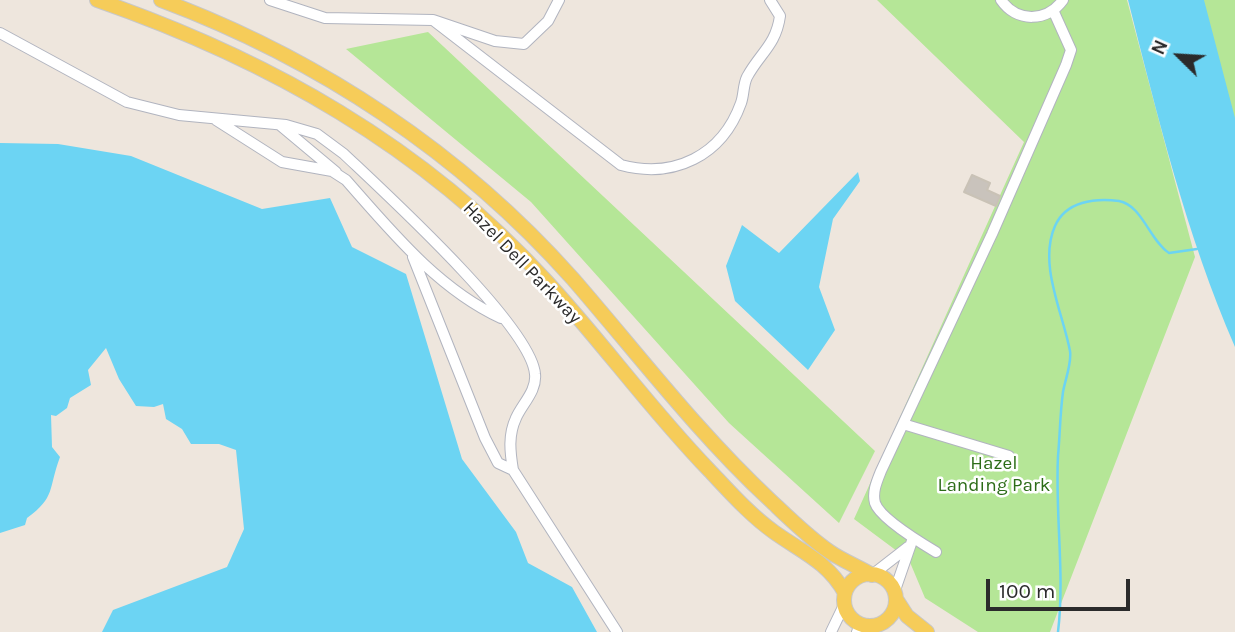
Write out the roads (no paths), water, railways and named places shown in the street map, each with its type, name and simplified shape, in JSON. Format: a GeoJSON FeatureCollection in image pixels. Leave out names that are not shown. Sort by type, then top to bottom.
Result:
{"type":"FeatureCollection","features":[{"type":"Feature","properties":{"kind":"main road","name":"Hazel Dell Parkway"},"geometry":{"type":"LineString","coordinates":[[97,0],[184,32],[249,60],[323,100],[399,150],[470,207],[521,255],[718,480],[772,531],[823,563],[845,599]]}},
{"type":"Feature","properties":{"kind":"main road","name":"Hazel Dell Parkway"},"geometry":{"type":"LineString","coordinates":[[161,0],[240,32],[302,64],[430,145],[552,257],[701,430],[747,478],[830,552],[872,575]]}},
{"type":"Feature","properties":{"kind":"main road"},"geometry":{"type":"LineString","coordinates":[[886,632],[864,628],[854,621],[845,599],[856,579],[872,575],[884,579],[907,616],[927,632]]}},
{"type":"Feature","properties":{"kind":"main road"},"geometry":{"type":"LineString","coordinates":[[864,628],[881,624],[890,616],[895,596]]}},
{"type":"Feature","properties":{"kind":"street"},"geometry":{"type":"LineString","coordinates":[[270,0],[325,18],[433,20],[495,41],[524,44],[548,21],[559,0]]}},
{"type":"Feature","properties":{"kind":"street"},"geometry":{"type":"LineString","coordinates":[[433,20],[621,165],[645,172],[674,169],[721,141],[741,103],[746,78],[777,36],[780,16],[770,0]]}},
{"type":"Feature","properties":{"kind":"street"},"geometry":{"type":"LineString","coordinates":[[1001,0],[1021,16],[1043,16],[1054,10],[1063,0]]}},
{"type":"Feature","properties":{"kind":"street"},"geometry":{"type":"LineString","coordinates":[[936,552],[910,543],[876,507],[874,495],[903,424],[992,234],[1066,65],[1071,50],[1054,10]]}},
{"type":"Feature","properties":{"kind":"street"},"geometry":{"type":"LineString","coordinates":[[0,33],[127,102],[178,115],[279,124],[317,134],[344,153],[421,228],[504,319],[531,354],[536,377],[531,393],[516,418],[509,442],[513,470],[617,632]]}},
{"type":"Feature","properties":{"kind":"street"},"geometry":{"type":"LineString","coordinates":[[214,118],[282,162],[332,171],[346,180]]}},
{"type":"Feature","properties":{"kind":"street"},"geometry":{"type":"LineString","coordinates":[[279,124],[346,180],[411,251],[484,310],[504,319]]}},
{"type":"Feature","properties":{"kind":"street"},"geometry":{"type":"LineString","coordinates":[[411,251],[485,438],[498,463],[513,470]]}},
{"type":"Feature","properties":{"kind":"street"},"geometry":{"type":"LineString","coordinates":[[903,424],[1009,456]]}},
{"type":"Feature","properties":{"kind":"street"},"geometry":{"type":"LineString","coordinates":[[872,575],[910,543]]}},
{"type":"Feature","properties":{"kind":"street"},"geometry":{"type":"LineString","coordinates":[[895,596],[910,543]]}},
{"type":"Feature","properties":{"kind":"street"},"geometry":{"type":"LineString","coordinates":[[831,632],[845,599]]}},
{"type":"Feature","properties":{"kind":"water"},"geometry":{"type":"Polygon","coordinates":[[[1128,0],[1204,0],[1235,118],[1235,347],[1188,219],[1128,0]]]}},
{"type":"Feature","properties":{"kind":"water"},"geometry":{"type":"Polygon","coordinates":[[[0,143],[58,144],[131,156],[262,209],[330,198],[352,247],[406,274],[462,459],[516,532],[528,563],[572,587],[597,632],[102,632],[113,610],[227,567],[244,529],[236,450],[219,444],[191,444],[182,429],[166,419],[163,404],[154,407],[136,406],[119,379],[106,348],[88,370],[91,385],[70,398],[67,408],[56,416],[51,415],[52,447],[60,457],[47,498],[27,518],[25,525],[0,533],[0,143]]]}},
{"type":"Feature","properties":{"kind":"water"},"geometry":{"type":"Polygon","coordinates":[[[858,172],[860,181],[833,219],[819,287],[835,330],[808,370],[735,301],[726,266],[742,225],[779,253],[858,172]]]}},
{"type":"Feature","properties":{"kind":"waterway"},"geometry":{"type":"LineString","coordinates":[[1058,632],[1061,588],[1058,456],[1062,400],[1070,351],[1050,272],[1050,241],[1055,226],[1066,211],[1074,206],[1091,201],[1119,201],[1134,209],[1169,253],[1197,249]]}},
{"type":"Feature","properties":{"kind":"park label","name":"Hazel Landing Park"},"geometry":{"type":"Point","coordinates":[994,475]}}]}
